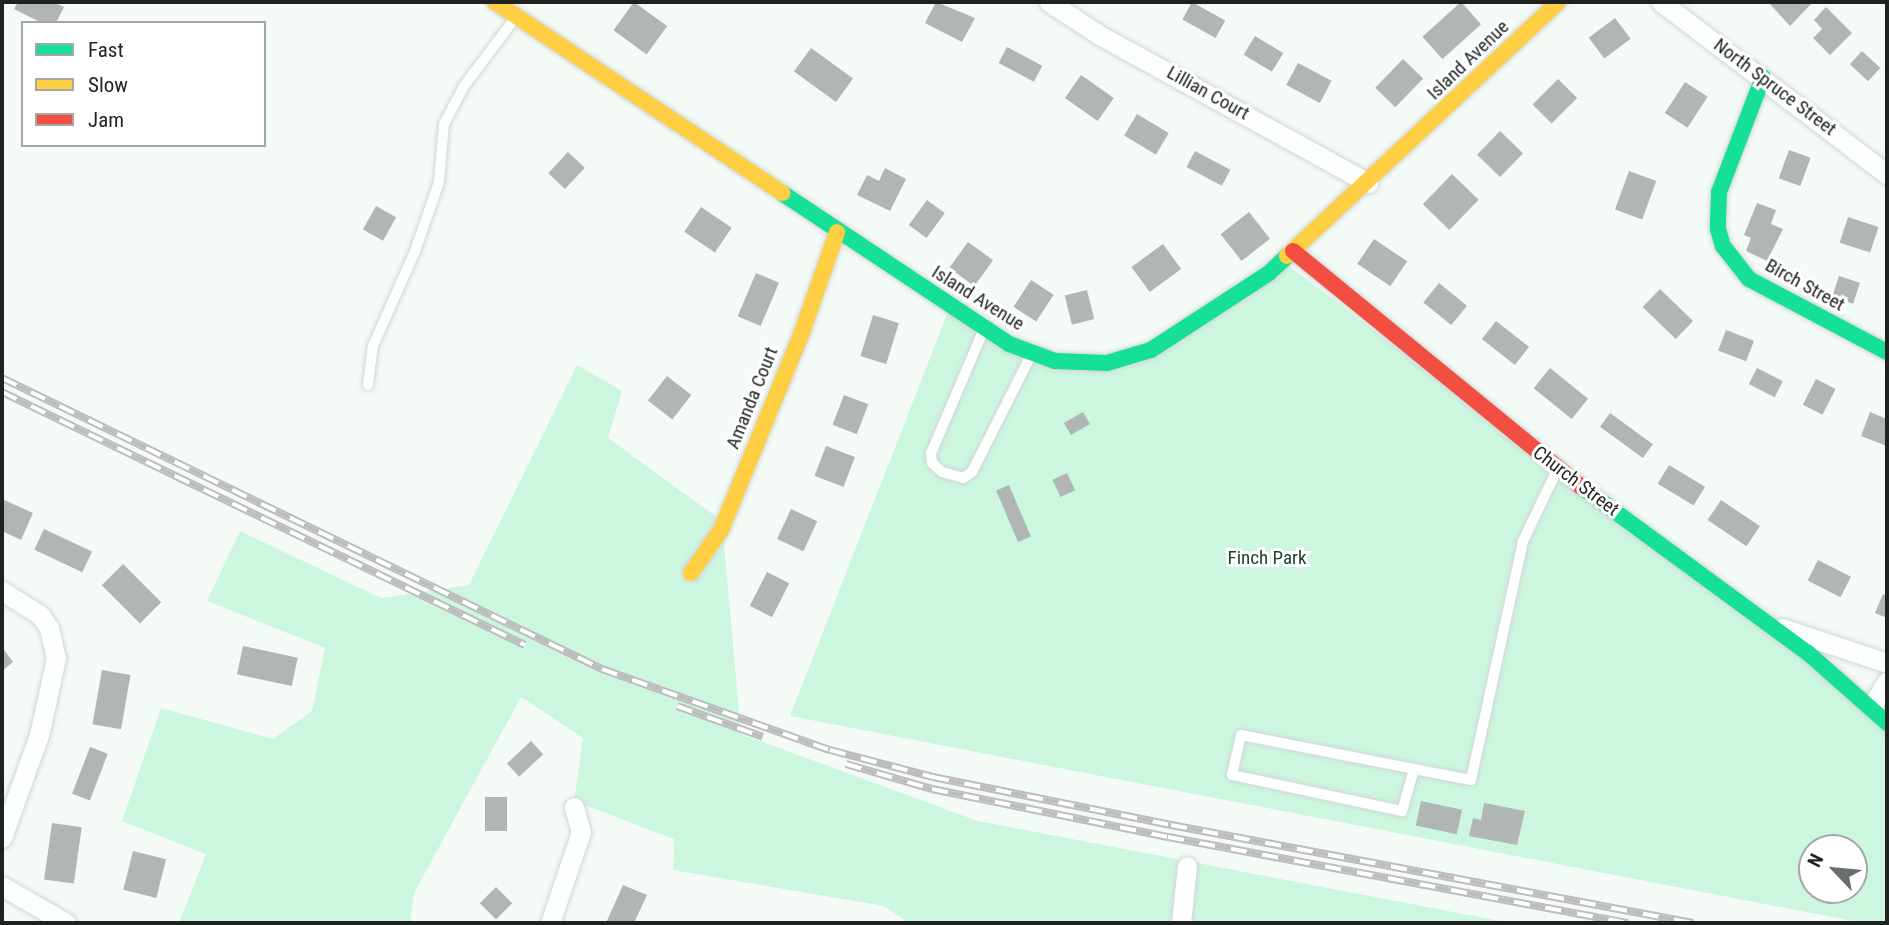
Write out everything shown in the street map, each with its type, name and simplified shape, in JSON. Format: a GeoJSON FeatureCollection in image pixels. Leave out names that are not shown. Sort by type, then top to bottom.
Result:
{"type":"FeatureCollection","features":[{"type":"Feature","properties":{"kind":"street","name":"Island Avenue"},"geometry":{"type":"LineString","coordinates":[[495,2],[520,9],[837,232],[984,328],[1031,355],[1082,364],[1107,363],[1151,350],[1269,274],[1558,2]]}},
{"type":"Feature","properties":{"kind":"street","name":"Lillian Court"},"geometry":{"type":"LineString","coordinates":[[1049,2],[1101,36],[1368,183]]}},
{"type":"Feature","properties":{"kind":"street","name":"North Spruce Street"},"geometry":{"type":"LineString","coordinates":[[1661,2],[1887,174]]}},
{"type":"Feature","properties":{"kind":"street","name":"Birch Street"},"geometry":{"type":"LineString","coordinates":[[1763,77],[1719,192],[1718,229],[1723,246],[1749,279],[1886,347]]}},
{"type":"Feature","properties":{"kind":"street","name":"Amanda Court"},"geometry":{"type":"LineString","coordinates":[[691,573],[721,530],[801,335],[837,232]]}},
{"type":"Feature","properties":{"kind":"street","name":"Church Street"},"geometry":{"type":"LineString","coordinates":[[1293,251],[1557,469],[1768,623],[1887,663]]}},
{"type":"Feature","properties":{"kind":"street"},"geometry":{"type":"LineString","coordinates":[[2,591],[40,615],[52,635],[56,659],[39,735],[2,838]]}},
{"type":"Feature","properties":{"kind":"street"},"geometry":{"type":"LineString","coordinates":[[1768,623],[1872,706],[1887,723]]}},
{"type":"Feature","properties":{"kind":"street"},"geometry":{"type":"LineString","coordinates":[[1872,706],[1887,681]]}},
{"type":"Feature","properties":{"kind":"street"},"geometry":{"type":"LineString","coordinates":[[550,923],[581,832],[574,807]]}},
{"type":"Feature","properties":{"kind":"street"},"geometry":{"type":"LineString","coordinates":[[1181,923],[1187,866]]}},
{"type":"Feature","properties":{"kind":"street"},"geometry":{"type":"LineString","coordinates":[[2,886],[66,923]]}},
{"type":"Feature","properties":{"kind":"lane"},"geometry":{"type":"LineString","coordinates":[[368,385],[373,346],[415,251],[439,182],[444,124],[464,86],[520,9]]}},
{"type":"Feature","properties":{"kind":"lane"},"geometry":{"type":"LineString","coordinates":[[984,328],[931,453],[932,463],[942,472],[963,478],[972,472],[1031,355]]}},
{"type":"Feature","properties":{"kind":"lane"},"geometry":{"type":"LineString","coordinates":[[1414,769],[1402,811],[1232,775],[1241,735],[1471,780],[1522,541],[1557,469]]}},
{"type":"Feature","properties":{"kind":"green space","name":"Finch Park"},"geometry":{"type":"Polygon","coordinates":[[[1285,263],[1887,720],[1887,923],[1863,923],[790,716],[948,312],[1014,349],[1121,357],[1285,263]]]}},
{"type":"Feature","properties":{"kind":"green space"},"geometry":{"type":"Polygon","coordinates":[[[577,365],[622,391],[608,438],[722,521],[741,734],[978,821],[1511,923],[909,923],[884,906],[673,870],[674,839],[574,801],[583,738],[521,697],[414,893],[410,923],[179,923],[206,854],[122,821],[161,708],[273,739],[312,711],[325,648],[207,601],[240,531],[381,598],[469,585],[577,365]]]}},
{"type":"Feature","properties":{"kind":"building"},"geometry":{"type":"Polygon","coordinates":[[[18,2],[53,2],[64,7],[57,21],[38,21],[14,9],[18,2]]]}},
{"type":"Feature","properties":{"kind":"building"},"geometry":{"type":"Polygon","coordinates":[[[634,2],[667,26],[647,54],[613,30],[634,2]]]}},
{"type":"Feature","properties":{"kind":"building"},"geometry":{"type":"Polygon","coordinates":[[[936,2],[975,18],[962,42],[925,23],[936,2]]]}},
{"type":"Feature","properties":{"kind":"building"},"geometry":{"type":"Polygon","coordinates":[[[1192,2],[1225,20],[1216,38],[1182,19],[1192,2]]]}},
{"type":"Feature","properties":{"kind":"building"},"geometry":{"type":"Polygon","coordinates":[[[1461,2],[1481,24],[1442,59],[1422,37],[1461,2]]]}},
{"type":"Feature","properties":{"kind":"building"},"geometry":{"type":"Polygon","coordinates":[[[1768,2],[1813,2],[1790,26],[1768,2]]]}},
{"type":"Feature","properties":{"kind":"building"},"geometry":{"type":"Polygon","coordinates":[[[1826,7],[1852,33],[1830,55],[1813,38],[1822,29],[1814,20],[1826,7]]]}},
{"type":"Feature","properties":{"kind":"building"},"geometry":{"type":"Polygon","coordinates":[[[1615,18],[1631,39],[1604,59],[1589,38],[1615,18]]]}},
{"type":"Feature","properties":{"kind":"building"},"geometry":{"type":"Polygon","coordinates":[[[1255,36],[1283,53],[1272,72],[1244,55],[1255,36]]]}},
{"type":"Feature","properties":{"kind":"building"},"geometry":{"type":"Polygon","coordinates":[[[1007,47],[1042,66],[1034,82],[999,63],[1007,47]]]}},
{"type":"Feature","properties":{"kind":"building"},"geometry":{"type":"Polygon","coordinates":[[[811,48],[853,79],[836,102],[794,71],[811,48]]]}},
{"type":"Feature","properties":{"kind":"building"},"geometry":{"type":"Polygon","coordinates":[[[1862,51],[1880,68],[1868,81],[1850,64],[1862,51]]]}},
{"type":"Feature","properties":{"kind":"building"},"geometry":{"type":"Polygon","coordinates":[[[1403,59],[1423,78],[1395,107],[1375,88],[1403,59]]]}},
{"type":"Feature","properties":{"kind":"building"},"geometry":{"type":"Polygon","coordinates":[[[1298,63],[1332,81],[1320,103],[1286,85],[1298,63]]]}},
{"type":"Feature","properties":{"kind":"building"},"geometry":{"type":"Polygon","coordinates":[[[1081,75],[1114,98],[1098,121],[1065,98],[1081,75]]]}},
{"type":"Feature","properties":{"kind":"building"},"geometry":{"type":"Polygon","coordinates":[[[1558,79],[1577,98],[1552,124],[1533,104],[1558,79]]]}},
{"type":"Feature","properties":{"kind":"building"},"geometry":{"type":"Polygon","coordinates":[[[1685,82],[1708,97],[1687,128],[1665,113],[1685,82]]]}},
{"type":"Feature","properties":{"kind":"building"},"geometry":{"type":"Polygon","coordinates":[[[1137,114],[1169,133],[1156,154],[1124,135],[1137,114]]]}},
{"type":"Feature","properties":{"kind":"building"},"geometry":{"type":"Polygon","coordinates":[[[1500,131],[1523,153],[1500,177],[1477,155],[1500,131]]]}},
{"type":"Feature","properties":{"kind":"building"},"geometry":{"type":"Polygon","coordinates":[[[1789,150],[1811,158],[1800,186],[1779,178],[1789,150]]]}},
{"type":"Feature","properties":{"kind":"building"},"geometry":{"type":"Polygon","coordinates":[[[1195,151],[1230,170],[1222,186],[1187,167],[1195,151]]]}},
{"type":"Feature","properties":{"kind":"building"},"geometry":{"type":"Polygon","coordinates":[[[568,152],[585,168],[565,189],[548,173],[568,152]]]}},
{"type":"Feature","properties":{"kind":"building"},"geometry":{"type":"Polygon","coordinates":[[[885,168],[906,179],[890,211],[857,195],[867,175],[879,181],[885,168]]]}},
{"type":"Feature","properties":{"kind":"building"},"geometry":{"type":"Polygon","coordinates":[[[1629,171],[1656,181],[1642,219],[1615,210],[1629,171]]]}},
{"type":"Feature","properties":{"kind":"building"},"geometry":{"type":"Polygon","coordinates":[[[1452,174],[1479,200],[1449,230],[1423,204],[1452,174]]]}},
{"type":"Feature","properties":{"kind":"building"},"geometry":{"type":"Polygon","coordinates":[[[927,200],[945,213],[927,238],[909,225],[927,200]]]}},
{"type":"Feature","properties":{"kind":"building"},"geometry":{"type":"Polygon","coordinates":[[[1757,203],[1776,210],[1771,224],[1783,229],[1767,261],[1746,251],[1751,238],[1744,235],[1757,203]]]}},
{"type":"Feature","properties":{"kind":"building"},"geometry":{"type":"Polygon","coordinates":[[[376,206],[396,217],[383,241],[363,230],[376,206]]]}},
{"type":"Feature","properties":{"kind":"building"},"geometry":{"type":"Polygon","coordinates":[[[701,207],[732,228],[715,253],[684,232],[701,207]]]}},
{"type":"Feature","properties":{"kind":"building"},"geometry":{"type":"Polygon","coordinates":[[[1249,212],[1270,239],[1242,261],[1221,234],[1249,212]]]}},
{"type":"Feature","properties":{"kind":"building"},"geometry":{"type":"Polygon","coordinates":[[[1848,217],[1878,227],[1870,253],[1840,243],[1848,217]]]}},
{"type":"Feature","properties":{"kind":"building"},"geometry":{"type":"Polygon","coordinates":[[[1374,239],[1407,261],[1390,286],[1357,264],[1374,239]]]}},
{"type":"Feature","properties":{"kind":"building"},"geometry":{"type":"Polygon","coordinates":[[[968,242],[993,260],[974,286],[949,268],[968,242]]]}},
{"type":"Feature","properties":{"kind":"building"},"geometry":{"type":"Polygon","coordinates":[[[1163,244],[1181,269],[1150,292],[1131,267],[1163,244]]]}},
{"type":"Feature","properties":{"kind":"building"},"geometry":{"type":"Polygon","coordinates":[[[756,273],[779,283],[761,326],[738,316],[756,273]]]}},
{"type":"Feature","properties":{"kind":"building"},"geometry":{"type":"Polygon","coordinates":[[[1839,276],[1860,283],[1853,304],[1832,297],[1839,276]]]}},
{"type":"Feature","properties":{"kind":"building"},"geometry":{"type":"Polygon","coordinates":[[[1031,280],[1054,295],[1036,322],[1014,307],[1031,280]]]}},
{"type":"Feature","properties":{"kind":"building"},"geometry":{"type":"Polygon","coordinates":[[[1439,283],[1467,306],[1451,325],[1423,302],[1439,283]]]}},
{"type":"Feature","properties":{"kind":"building"},"geometry":{"type":"Polygon","coordinates":[[[1660,289],[1693,321],[1676,339],[1643,307],[1660,289]]]}},
{"type":"Feature","properties":{"kind":"building"},"geometry":{"type":"Polygon","coordinates":[[[1087,290],[1094,319],[1072,325],[1065,296],[1087,290]]]}},
{"type":"Feature","properties":{"kind":"building"},"geometry":{"type":"Polygon","coordinates":[[[873,315],[899,323],[886,364],[860,356],[873,315]]]}},
{"type":"Feature","properties":{"kind":"building"},"geometry":{"type":"Polygon","coordinates":[[[1496,321],[1529,347],[1515,365],[1482,339],[1496,321]]]}},
{"type":"Feature","properties":{"kind":"building"},"geometry":{"type":"Polygon","coordinates":[[[1726,330],[1754,341],[1746,361],[1718,351],[1726,330]]]}},
{"type":"Feature","properties":{"kind":"building"},"geometry":{"type":"Polygon","coordinates":[[[1550,368],[1588,399],[1572,419],[1534,388],[1550,368]]]}},
{"type":"Feature","properties":{"kind":"building"},"geometry":{"type":"Polygon","coordinates":[[[1757,368],[1783,381],[1775,397],[1749,384],[1757,368]]]}},
{"type":"Feature","properties":{"kind":"building"},"geometry":{"type":"Polygon","coordinates":[[[667,376],[691,395],[672,420],[648,400],[667,376]]]}},
{"type":"Feature","properties":{"kind":"building"},"geometry":{"type":"Polygon","coordinates":[[[1816,379],[1836,389],[1822,415],[1803,405],[1816,379]]]}},
{"type":"Feature","properties":{"kind":"building"},"geometry":{"type":"Polygon","coordinates":[[[844,395],[868,404],[857,434],[833,425],[844,395]]]}},
{"type":"Feature","properties":{"kind":"building"},"geometry":{"type":"Polygon","coordinates":[[[1083,412],[1090,424],[1071,435],[1064,423],[1083,412]]]}},
{"type":"Feature","properties":{"kind":"building"},"geometry":{"type":"Polygon","coordinates":[[[1870,412],[1887,419],[1887,446],[1861,436],[1870,412]]]}},
{"type":"Feature","properties":{"kind":"building"},"geometry":{"type":"Polygon","coordinates":[[[1610,413],[1653,444],[1643,458],[1600,427],[1610,413]]]}},
{"type":"Feature","properties":{"kind":"building"},"geometry":{"type":"Polygon","coordinates":[[[826,446],[855,457],[843,487],[815,476],[826,446]]]}},
{"type":"Feature","properties":{"kind":"building"},"geometry":{"type":"Polygon","coordinates":[[[1669,465],[1705,487],[1694,505],[1658,484],[1669,465]]]}},
{"type":"Feature","properties":{"kind":"building"},"geometry":{"type":"Polygon","coordinates":[[[1067,473],[1075,490],[1061,497],[1052,480],[1067,473]]]}},
{"type":"Feature","properties":{"kind":"building"},"geometry":{"type":"Polygon","coordinates":[[[1009,485],[1031,537],[1018,542],[996,490],[1009,485]]]}},
{"type":"Feature","properties":{"kind":"building"},"geometry":{"type":"Polygon","coordinates":[[[2,499],[33,513],[21,540],[2,531],[2,499]]]}},
{"type":"Feature","properties":{"kind":"building"},"geometry":{"type":"Polygon","coordinates":[[[1721,500],[1760,526],[1747,546],[1708,520],[1721,500]]]}},
{"type":"Feature","properties":{"kind":"building"},"geometry":{"type":"Polygon","coordinates":[[[791,509],[817,521],[803,551],[777,539],[791,509]]]}},
{"type":"Feature","properties":{"kind":"building"},"geometry":{"type":"Polygon","coordinates":[[[44,529],[92,551],[82,572],[34,550],[44,529]]]}},
{"type":"Feature","properties":{"kind":"building"},"geometry":{"type":"Polygon","coordinates":[[[1818,560],[1851,577],[1841,597],[1808,580],[1818,560]]]}},
{"type":"Feature","properties":{"kind":"building"},"geometry":{"type":"Polygon","coordinates":[[[123,564],[161,602],[140,623],[102,585],[123,564]]]}},
{"type":"Feature","properties":{"kind":"building"},"geometry":{"type":"Polygon","coordinates":[[[767,572],[789,583],[772,617],[750,606],[767,572]]]}},
{"type":"Feature","properties":{"kind":"building"},"geometry":{"type":"Polygon","coordinates":[[[1883,594],[1887,596],[1887,618],[1875,613],[1883,594]]]}},
{"type":"Feature","properties":{"kind":"building"},"geometry":{"type":"Polygon","coordinates":[[[243,646],[298,658],[292,686],[237,674],[243,646]]]}},
{"type":"Feature","properties":{"kind":"building"},"geometry":{"type":"Polygon","coordinates":[[[2,647],[13,662],[2,671],[2,647]]]}},
{"type":"Feature","properties":{"kind":"building"},"geometry":{"type":"Polygon","coordinates":[[[102,670],[131,675],[121,729],[92,724],[102,670]]]}},
{"type":"Feature","properties":{"kind":"building"},"geometry":{"type":"Polygon","coordinates":[[[531,741],[543,754],[519,777],[507,764],[531,741]]]}},
{"type":"Feature","properties":{"kind":"building"},"geometry":{"type":"Polygon","coordinates":[[[90,747],[108,754],[90,800],[72,794],[90,747]]]}},
{"type":"Feature","properties":{"kind":"building"},"geometry":{"type":"Polygon","coordinates":[[[485,797],[507,797],[507,831],[485,831],[485,797]]]}},
{"type":"Feature","properties":{"kind":"building"},"geometry":{"type":"Polygon","coordinates":[[[1421,801],[1462,810],[1457,834],[1416,825],[1421,801]]]}},
{"type":"Feature","properties":{"kind":"building"},"geometry":{"type":"Polygon","coordinates":[[[1484,803],[1525,811],[1517,845],[1469,836],[1473,818],[1481,820],[1484,803]]]}},
{"type":"Feature","properties":{"kind":"building"},"geometry":{"type":"Polygon","coordinates":[[[52,823],[82,827],[74,884],[44,879],[52,823]]]}},
{"type":"Feature","properties":{"kind":"building"},"geometry":{"type":"Polygon","coordinates":[[[133,851],[166,859],[156,898],[123,890],[133,851]]]}},
{"type":"Feature","properties":{"kind":"building"},"geometry":{"type":"Polygon","coordinates":[[[623,885],[647,895],[634,923],[606,923],[623,885]]]}},
{"type":"Feature","properties":{"kind":"building"},"geometry":{"type":"Polygon","coordinates":[[[496,887],[512,903],[496,920],[480,903],[496,887]]]}},
{"type":"Feature","properties":{"kind":"railway"},"geometry":{"type":"LineString","coordinates":[[2,378],[602,669],[830,750],[933,777],[1171,825],[1693,923]]}},
{"type":"Feature","properties":{"kind":"railway"},"geometry":{"type":"LineString","coordinates":[[2,392],[525,645]]}},
{"type":"Feature","properties":{"kind":"railway"},"geometry":{"type":"LineString","coordinates":[[677,706],[763,737]]}},
{"type":"Feature","properties":{"kind":"railway"},"geometry":{"type":"LineString","coordinates":[[846,764],[932,789],[1168,837],[1628,923]]}},
{"type":"Feature","properties":{"kind":"traffic: fast"},"geometry":{"type":"LineString","coordinates":[[1763,77],[1719,192],[1718,229],[1723,246],[1749,279],[1887,352]]}},
{"type":"Feature","properties":{"kind":"traffic: fast"},"geometry":{"type":"LineString","coordinates":[[782,193],[1009,344],[1055,361],[1107,363],[1151,350],[1269,273],[1287,256]]}},
{"type":"Feature","properties":{"kind":"traffic: fast"},"geometry":{"type":"LineString","coordinates":[[1583,488],[1808,653],[1887,723]]}},
{"type":"Feature","properties":{"kind":"traffic: slow"},"geometry":{"type":"LineString","coordinates":[[495,2],[782,193]]}},
{"type":"Feature","properties":{"kind":"traffic: slow"},"geometry":{"type":"LineString","coordinates":[[1287,256],[1558,2]]}},
{"type":"Feature","properties":{"kind":"traffic: slow"},"geometry":{"type":"LineString","coordinates":[[691,573],[721,530],[801,335],[837,232]]}},
{"type":"Feature","properties":{"kind":"traffic: jam"},"geometry":{"type":"LineString","coordinates":[[1293,251],[1583,488]]}}]}
